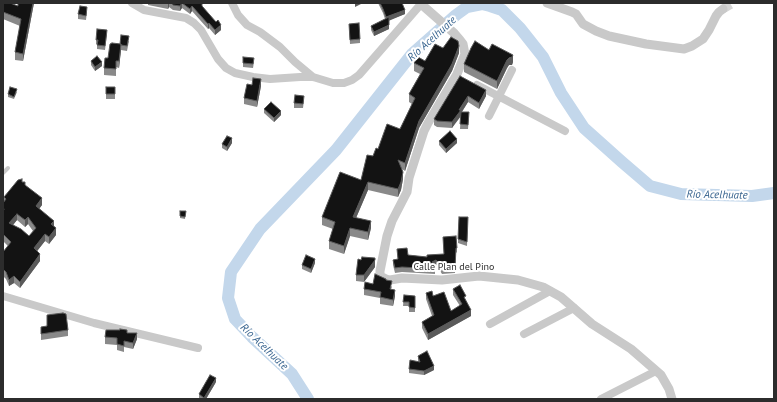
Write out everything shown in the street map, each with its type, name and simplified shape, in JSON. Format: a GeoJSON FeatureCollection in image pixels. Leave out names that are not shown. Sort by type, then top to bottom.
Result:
{"type":"FeatureCollection","features":[{"type":"Feature","properties":{"kind":"street"},"geometry":{"type":"LineString","coordinates":[[132,3],[144,10],[186,18],[194,22],[201,30],[218,59],[226,68],[235,73],[270,79],[300,76],[313,77],[333,83],[344,83],[359,75],[422,4]]}},
{"type":"Feature","properties":{"kind":"street"},"geometry":{"type":"LineString","coordinates":[[232,3],[238,15],[247,25],[260,32],[280,47],[313,77]]}},
{"type":"Feature","properties":{"kind":"street"},"geometry":{"type":"LineString","coordinates":[[547,3],[576,14],[583,24],[609,36],[646,44],[684,49],[703,39],[718,12],[723,9]]}},
{"type":"Feature","properties":{"kind":"street","name":"Calle Plan del Pino"},"geometry":{"type":"LineString","coordinates":[[422,4],[454,33],[463,44],[465,49],[464,78],[428,123],[424,131],[409,178],[407,192],[392,221],[387,236],[380,275],[390,280],[402,278],[442,280],[479,276],[518,280],[543,287],[561,297],[592,324],[631,349],[661,375],[667,385],[672,399]]}},
{"type":"Feature","properties":{"kind":"street"},"geometry":{"type":"LineString","coordinates":[[489,116],[512,70]]}},
{"type":"Feature","properties":{"kind":"street"},"geometry":{"type":"LineString","coordinates":[[464,78],[565,131]]}},
{"type":"Feature","properties":{"kind":"street"},"geometry":{"type":"LineString","coordinates":[[490,324],[550,291]]}},
{"type":"Feature","properties":{"kind":"street"},"geometry":{"type":"LineString","coordinates":[[3,296],[94,323],[198,348]]}},
{"type":"Feature","properties":{"kind":"street"},"geometry":{"type":"LineString","coordinates":[[524,334],[574,308]]}},
{"type":"Feature","properties":{"kind":"street"},"geometry":{"type":"LineString","coordinates":[[601,399],[656,371]]}},
{"type":"Feature","properties":{"kind":"lane"},"geometry":{"type":"LineString","coordinates":[[3,173],[8,168]]}},
{"type":"Feature","properties":{"kind":"building"},"geometry":{"type":"Polygon","coordinates":[[[3,3],[10,3],[18,6],[18,3],[33,3],[23,54],[15,52],[21,19],[3,12],[3,3]]]}},
{"type":"Feature","properties":{"kind":"building"},"geometry":{"type":"Polygon","coordinates":[[[171,3],[182,3],[180,6],[173,5],[171,3]]]}},
{"type":"Feature","properties":{"kind":"building"},"geometry":{"type":"Polygon","coordinates":[[[182,3],[202,3],[202,6],[216,22],[218,20],[221,25],[215,30],[192,6],[190,9],[182,3]]]}},
{"type":"Feature","properties":{"kind":"building"},"geometry":{"type":"Polygon","coordinates":[[[380,3],[402,3],[405,10],[386,17],[380,3]]]}},
{"type":"Feature","properties":{"kind":"building"},"geometry":{"type":"Polygon","coordinates":[[[80,6],[87,7],[86,16],[78,14],[80,6]]]}},
{"type":"Feature","properties":{"kind":"building"},"geometry":{"type":"Polygon","coordinates":[[[389,17],[389,25],[374,32],[371,26],[389,17]]]}},
{"type":"Feature","properties":{"kind":"building"},"geometry":{"type":"Polygon","coordinates":[[[359,23],[360,39],[350,40],[349,24],[359,23]]]}},
{"type":"Feature","properties":{"kind":"building"},"geometry":{"type":"Polygon","coordinates":[[[97,29],[107,30],[105,46],[97,45],[97,29]]]}},
{"type":"Feature","properties":{"kind":"building"},"geometry":{"type":"Polygon","coordinates":[[[121,35],[129,36],[127,46],[120,44],[121,35]]]}},
{"type":"Feature","properties":{"kind":"building"},"geometry":{"type":"Polygon","coordinates":[[[451,37],[458,41],[459,46],[452,64],[419,121],[405,163],[398,160],[403,172],[398,189],[368,182],[353,217],[371,221],[368,232],[350,228],[344,246],[329,241],[335,222],[322,217],[340,172],[361,180],[367,155],[373,156],[376,148],[378,149],[387,124],[400,129],[415,98],[409,94],[424,68],[414,63],[418,57],[425,61],[435,44],[443,48],[451,37]]]}},
{"type":"Feature","properties":{"kind":"building"},"geometry":{"type":"Polygon","coordinates":[[[475,41],[489,50],[492,44],[513,55],[507,60],[497,81],[464,64],[475,41]]]}},
{"type":"Feature","properties":{"kind":"building"},"geometry":{"type":"Polygon","coordinates":[[[110,44],[121,44],[119,61],[116,61],[116,69],[104,68],[105,58],[108,58],[110,44]]]}},
{"type":"Feature","properties":{"kind":"building"},"geometry":{"type":"Polygon","coordinates":[[[97,56],[102,62],[95,67],[91,61],[97,56]]]}},
{"type":"Feature","properties":{"kind":"building"},"geometry":{"type":"Polygon","coordinates":[[[243,57],[254,58],[253,64],[243,63],[243,57]]]}},
{"type":"Feature","properties":{"kind":"building"},"geometry":{"type":"Polygon","coordinates":[[[460,76],[486,90],[479,103],[468,96],[459,110],[461,110],[452,122],[437,121],[434,119],[460,76]]]}},
{"type":"Feature","properties":{"kind":"building"},"geometry":{"type":"Polygon","coordinates":[[[253,78],[261,79],[257,101],[244,98],[247,84],[252,85],[253,78]]]}},
{"type":"Feature","properties":{"kind":"building"},"geometry":{"type":"Polygon","coordinates":[[[10,87],[17,89],[14,97],[8,94],[10,87]]]}},
{"type":"Feature","properties":{"kind":"building"},"geometry":{"type":"Polygon","coordinates":[[[106,87],[115,87],[115,94],[106,94],[106,87]]]}},
{"type":"Feature","properties":{"kind":"building"},"geometry":{"type":"Polygon","coordinates":[[[295,95],[304,96],[303,104],[294,103],[295,95]]]}},
{"type":"Feature","properties":{"kind":"building"},"geometry":{"type":"Polygon","coordinates":[[[271,102],[281,111],[274,118],[264,109],[271,102]]]}},
{"type":"Feature","properties":{"kind":"building"},"geometry":{"type":"Polygon","coordinates":[[[461,112],[469,112],[468,125],[460,124],[461,112]]]}},
{"type":"Feature","properties":{"kind":"building"},"geometry":{"type":"Polygon","coordinates":[[[450,131],[457,139],[446,149],[439,141],[450,131]]]}},
{"type":"Feature","properties":{"kind":"building"},"geometry":{"type":"Polygon","coordinates":[[[227,136],[232,138],[227,147],[222,144],[227,136]]]}},
{"type":"Feature","properties":{"kind":"building"},"geometry":{"type":"Polygon","coordinates":[[[22,179],[22,182],[25,182],[25,185],[42,198],[36,206],[54,221],[51,224],[56,228],[49,237],[45,234],[34,248],[40,254],[20,282],[14,276],[9,280],[3,269],[3,252],[11,242],[3,234],[3,203],[6,199],[4,197],[18,180],[22,179]],[[17,214],[9,223],[21,229],[29,236],[36,228],[28,217],[25,220],[17,214]]]}},
{"type":"Feature","properties":{"kind":"building"},"geometry":{"type":"Polygon","coordinates":[[[180,211],[186,211],[185,217],[180,216],[180,211]]]}},
{"type":"Feature","properties":{"kind":"building"},"geometry":{"type":"Polygon","coordinates":[[[459,217],[468,217],[467,242],[458,239],[459,217]]]}},
{"type":"Feature","properties":{"kind":"building"},"geometry":{"type":"Polygon","coordinates":[[[456,236],[457,248],[455,268],[442,269],[436,260],[432,262],[435,269],[395,268],[393,260],[398,259],[397,249],[407,248],[408,255],[427,257],[427,255],[444,254],[443,237],[456,236]]]}},
{"type":"Feature","properties":{"kind":"building"},"geometry":{"type":"Polygon","coordinates":[[[306,255],[315,259],[311,269],[302,265],[306,255]]]}},
{"type":"Feature","properties":{"kind":"building"},"geometry":{"type":"Polygon","coordinates":[[[362,257],[375,258],[375,260],[364,275],[356,275],[358,259],[361,260],[362,257]]]}},
{"type":"Feature","properties":{"kind":"building"},"geometry":{"type":"Polygon","coordinates":[[[375,274],[386,280],[392,281],[390,289],[395,290],[393,300],[380,297],[381,292],[364,289],[365,282],[373,284],[375,274]]]}},
{"type":"Feature","properties":{"kind":"building"},"geometry":{"type":"Polygon","coordinates":[[[460,285],[471,310],[428,334],[422,322],[434,315],[426,293],[432,291],[433,296],[444,292],[451,311],[462,304],[453,289],[460,285]]]}},
{"type":"Feature","properties":{"kind":"building"},"geometry":{"type":"Polygon","coordinates":[[[404,295],[415,296],[415,308],[409,307],[409,302],[403,302],[404,295]]]}},
{"type":"Feature","properties":{"kind":"building"},"geometry":{"type":"Polygon","coordinates":[[[66,314],[68,330],[41,334],[41,327],[47,326],[47,315],[66,314]]]}},
{"type":"Feature","properties":{"kind":"building"},"geometry":{"type":"Polygon","coordinates":[[[106,330],[127,330],[127,333],[137,333],[133,343],[124,341],[124,346],[117,344],[117,338],[105,337],[106,330]]]}},
{"type":"Feature","properties":{"kind":"building"},"geometry":{"type":"Polygon","coordinates":[[[427,351],[434,366],[424,371],[409,369],[410,360],[420,362],[418,356],[427,351]]]}},
{"type":"Feature","properties":{"kind":"building"},"geometry":{"type":"Polygon","coordinates":[[[210,375],[216,378],[204,398],[199,394],[210,375]]]}},
{"type":"Feature","properties":{"kind":"waterway","name":"Río Acelhuate"},"geometry":{"type":"LineString","coordinates":[[308,399],[292,374],[235,319],[228,298],[231,272],[260,229],[336,150],[412,54],[467,7],[482,4],[502,10],[520,28],[543,57],[561,93],[584,128],[650,186],[681,194],[752,196],[774,193]]}},
{"type":"Feature","properties":{"kind":"tunnel"},"geometry":{"type":"LineString","coordinates":[[723,9],[733,3]]}}]}
